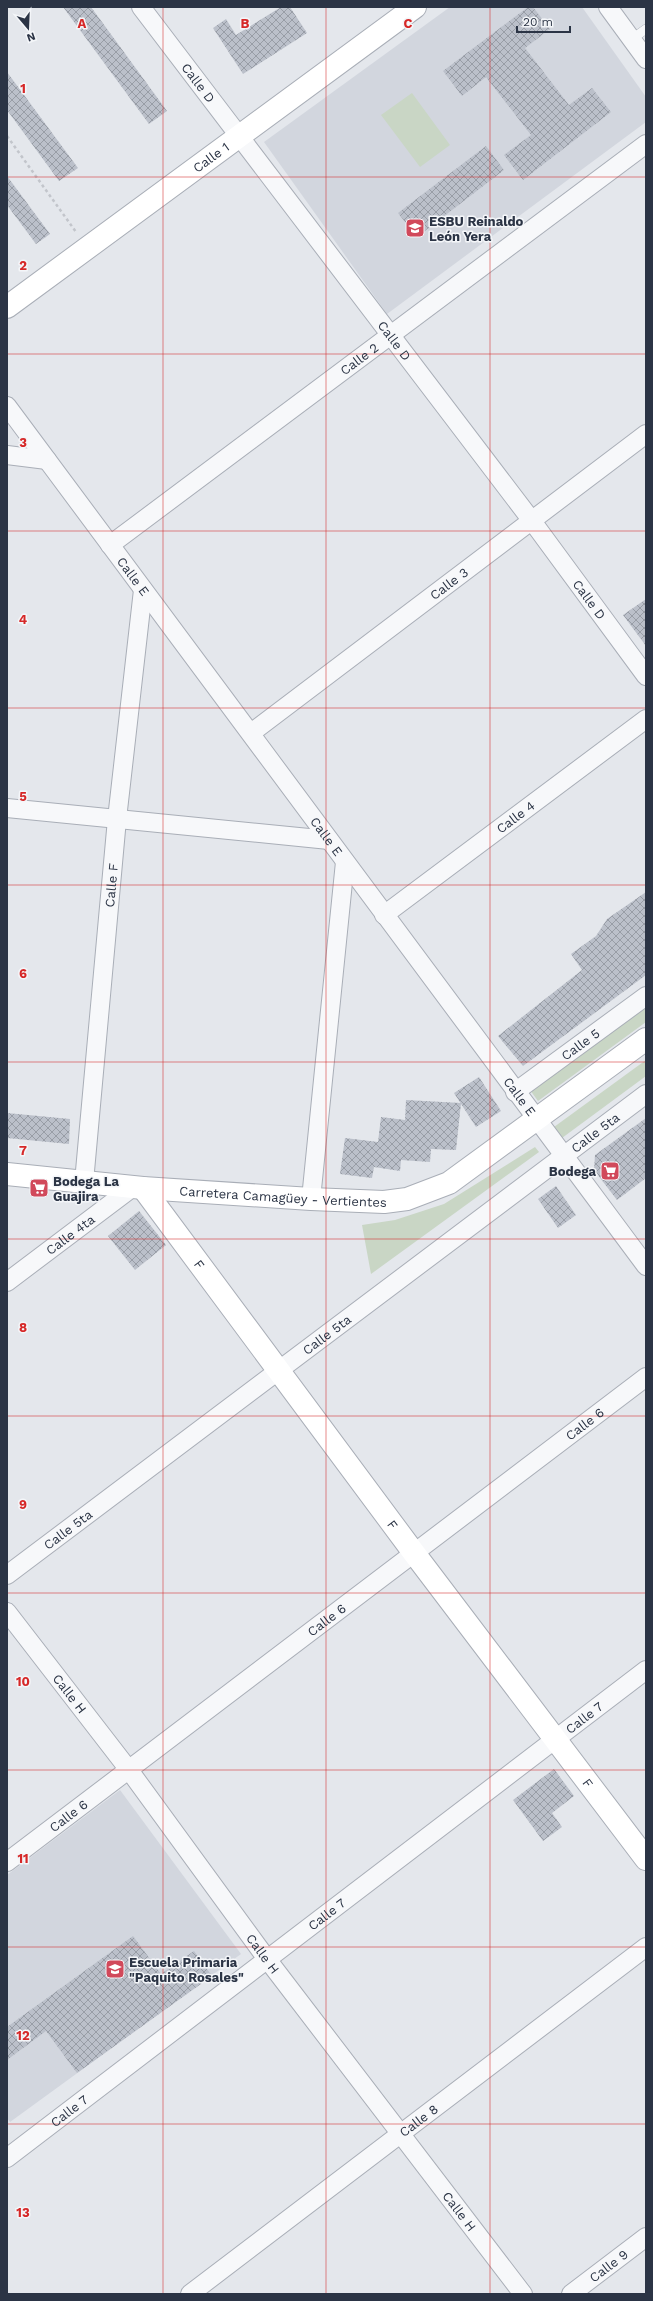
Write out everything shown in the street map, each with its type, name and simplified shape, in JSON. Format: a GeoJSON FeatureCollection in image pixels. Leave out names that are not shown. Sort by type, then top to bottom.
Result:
{"type":"FeatureCollection","features":[{"type":"Feature","properties":{"kind":"street","name":"Calle D"},"geometry":{"type":"LineString","coordinates":[[141,7],[532,521],[646,676]]}},
{"type":"Feature","properties":{"kind":"street","name":"Calle 1"},"geometry":{"type":"LineString","coordinates":[[7,307],[88,249],[415,7]]}},
{"type":"Feature","properties":{"kind":"street"},"geometry":{"type":"LineString","coordinates":[[608,7],[646,59]]}},
{"type":"Feature","properties":{"kind":"street","name":"Calle 2"},"geometry":{"type":"LineString","coordinates":[[110,545],[646,144]]}},
{"type":"Feature","properties":{"kind":"street","name":"Calle E"},"geometry":{"type":"LineString","coordinates":[[7,406],[251,733],[515,1092],[646,1266]]}},
{"type":"Feature","properties":{"kind":"street","name":"Calle 3"},"geometry":{"type":"LineString","coordinates":[[251,733],[646,434]]}},
{"type":"Feature","properties":{"kind":"street"},"geometry":{"type":"LineString","coordinates":[[7,455],[47,460]]}},
{"type":"Feature","properties":{"kind":"street","name":"Calle F"},"geometry":{"type":"LineString","coordinates":[[84,1182],[117,819],[143,590]]}},
{"type":"Feature","properties":{"kind":"street","name":"Calle 4"},"geometry":{"type":"LineString","coordinates":[[384,915],[646,719]]}},
{"type":"Feature","properties":{"kind":"street"},"geometry":{"type":"LineString","coordinates":[[7,808],[329,840]]}},
{"type":"Feature","properties":{"kind":"street"},"geometry":{"type":"LineString","coordinates":[[311,1199],[345,862]]}},
{"type":"Feature","properties":{"kind":"street","name":"Calle 5"},"geometry":{"type":"LineString","coordinates":[[515,1092],[646,996]]}},
{"type":"Feature","properties":{"kind":"street"},"geometry":{"type":"LineString","coordinates":[[536,1120],[646,1038]]}},
{"type":"Feature","properties":{"kind":"street","name":"Calle 5ta"},"geometry":{"type":"LineString","coordinates":[[7,1575],[646,1094]]}},
{"type":"Feature","properties":{"kind":"street","name":"Carretera Camagüey - Vertientes"},"geometry":{"type":"LineString","coordinates":[[7,1174],[138,1187],[311,1199],[384,1202],[407,1199],[449,1183],[536,1120]]}},
{"type":"Feature","properties":{"kind":"street","name":"F"},"geometry":{"type":"LineString","coordinates":[[138,1187],[279,1371],[414,1553],[646,1859]]}},
{"type":"Feature","properties":{"kind":"street","name":"Calle 4ta"},"geometry":{"type":"LineString","coordinates":[[7,1282],[138,1187]]}},
{"type":"Feature","properties":{"kind":"street","name":"Calle 6"},"geometry":{"type":"LineString","coordinates":[[7,1862],[646,1377]]}},
{"type":"Feature","properties":{"kind":"street","name":"Calle H"},"geometry":{"type":"LineString","coordinates":[[7,1612],[129,1770],[267,1959],[523,2294]]}},
{"type":"Feature","properties":{"kind":"street","name":"Calle 7"},"geometry":{"type":"LineString","coordinates":[[7,2158],[646,1670]]}},
{"type":"Feature","properties":{"kind":"street","name":"Calle 8"},"geometry":{"type":"LineString","coordinates":[[190,2294],[401,2135],[646,1947]]}},
{"type":"Feature","properties":{"kind":"street","name":"Calle 9"},"geometry":{"type":"LineString","coordinates":[[571,2294],[646,2237]]}},
{"type":"Feature","properties":{"kind":"lane"},"geometry":{"type":"LineString","coordinates":[[632,39],[646,29]]}},
{"type":"Feature","properties":{"kind":"path"},"geometry":{"type":"LineString","coordinates":[[7,136],[88,249]]}},
{"type":"Feature","properties":{"kind":"shaded area","name":"ESBU Reinaldo León Yera"},"geometry":{"type":"Polygon","coordinates":[[[450,7],[582,7],[646,97],[646,122],[387,314],[264,142],[450,7]]]}},
{"type":"Feature","properties":{"kind":"shaded area"},"geometry":{"type":"Polygon","coordinates":[[[120,1790],[241,1954],[10,2122],[7,2118],[7,1875],[120,1790]]]}},
{"type":"Feature","properties":{"kind":"green space"},"geometry":{"type":"Polygon","coordinates":[[[412,93],[450,145],[420,167],[381,115],[412,93]]]}},
{"type":"Feature","properties":{"kind":"green space"},"geometry":{"type":"Polygon","coordinates":[[[646,1005],[646,1022],[538,1101],[530,1090],[646,1005]]]}},
{"type":"Feature","properties":{"kind":"green space"},"geometry":{"type":"Polygon","coordinates":[[[646,1060],[646,1076],[562,1138],[554,1127],[646,1060]]]}},
{"type":"Feature","properties":{"kind":"green space"},"geometry":{"type":"Polygon","coordinates":[[[535,1147],[539,1152],[371,1274],[362,1225],[395,1220],[444,1204],[535,1147]]]}},
{"type":"Feature","properties":{"kind":"building"},"geometry":{"type":"Polygon","coordinates":[[[63,7],[91,7],[167,111],[149,124],[63,7]]]}},
{"type":"Feature","properties":{"kind":"building"},"geometry":{"type":"Polygon","coordinates":[[[281,7],[290,7],[307,33],[243,74],[213,28],[226,19],[236,35],[281,7]]]}},
{"type":"Feature","properties":{"kind":"building"},"geometry":{"type":"Polygon","coordinates":[[[528,7],[533,7],[550,29],[525,48],[569,105],[592,88],[611,112],[523,180],[504,155],[531,135],[486,77],[462,96],[443,71],[528,7]]]}},
{"type":"Feature","properties":{"kind":"building"},"geometry":{"type":"Polygon","coordinates":[[[7,72],[78,168],[59,181],[7,110],[7,72]]]}},
{"type":"Feature","properties":{"kind":"building"},"geometry":{"type":"Polygon","coordinates":[[[486,146],[504,170],[417,237],[398,213],[486,146]]]}},
{"type":"Feature","properties":{"kind":"building"},"geometry":{"type":"Polygon","coordinates":[[[7,176],[50,234],[36,244],[7,205],[7,176]]]}},
{"type":"Feature","properties":{"kind":"building"},"geometry":{"type":"Polygon","coordinates":[[[646,599],[646,646],[623,615],[646,599]]]}},
{"type":"Feature","properties":{"kind":"building"},"geometry":{"type":"Polygon","coordinates":[[[646,892],[646,975],[523,1066],[498,1036],[582,970],[571,954],[596,936],[607,919],[646,892]]]}},
{"type":"Feature","properties":{"kind":"building"},"geometry":{"type":"Polygon","coordinates":[[[479,1077],[501,1111],[476,1127],[454,1093],[479,1077]]]}},
{"type":"Feature","properties":{"kind":"building"},"geometry":{"type":"Polygon","coordinates":[[[406,1100],[461,1103],[456,1150],[431,1149],[430,1162],[401,1160],[400,1171],[374,1167],[372,1178],[340,1174],[345,1138],[378,1142],[381,1117],[405,1120],[406,1100]]]}},
{"type":"Feature","properties":{"kind":"building"},"geometry":{"type":"Polygon","coordinates":[[[7,1113],[70,1119],[69,1144],[7,1138],[7,1113]]]}},
{"type":"Feature","properties":{"kind":"building"},"geometry":{"type":"Polygon","coordinates":[[[646,1118],[646,1178],[617,1200],[594,1170],[595,1155],[646,1118]]]}},
{"type":"Feature","properties":{"kind":"building"},"geometry":{"type":"Polygon","coordinates":[[[556,1186],[576,1215],[558,1228],[538,1199],[556,1186]]]}},
{"type":"Feature","properties":{"kind":"building"},"geometry":{"type":"Polygon","coordinates":[[[139,1211],[166,1245],[135,1270],[108,1236],[139,1211]]]}},
{"type":"Feature","properties":{"kind":"building"},"geometry":{"type":"Polygon","coordinates":[[[554,1769],[574,1796],[552,1813],[562,1827],[543,1841],[513,1800],[554,1769]]]}},
{"type":"Feature","properties":{"kind":"building"},"geometry":{"type":"Polygon","coordinates":[[[133,1936],[161,1974],[194,1951],[212,1976],[77,2073],[46,2031],[7,2060],[7,2027],[133,1936]]]}},
{"type":"Feature","properties":{"kind":"place","name":"ESBU Reinaldo León Yera"},"geometry":{"type":"Point","coordinates":[415,228]}},
{"type":"Feature","properties":{"kind":"place","name":"Bodega"},"geometry":{"type":"Point","coordinates":[610,1171]}},
{"type":"Feature","properties":{"kind":"place","name":"Bodega La Guajira"},"geometry":{"type":"Point","coordinates":[39,1188]}},
{"type":"Feature","properties":{"kind":"place","name":"Escuela Primaria \"Paquito Rosales\""},"geometry":{"type":"Point","coordinates":[115,1969]}}]}
